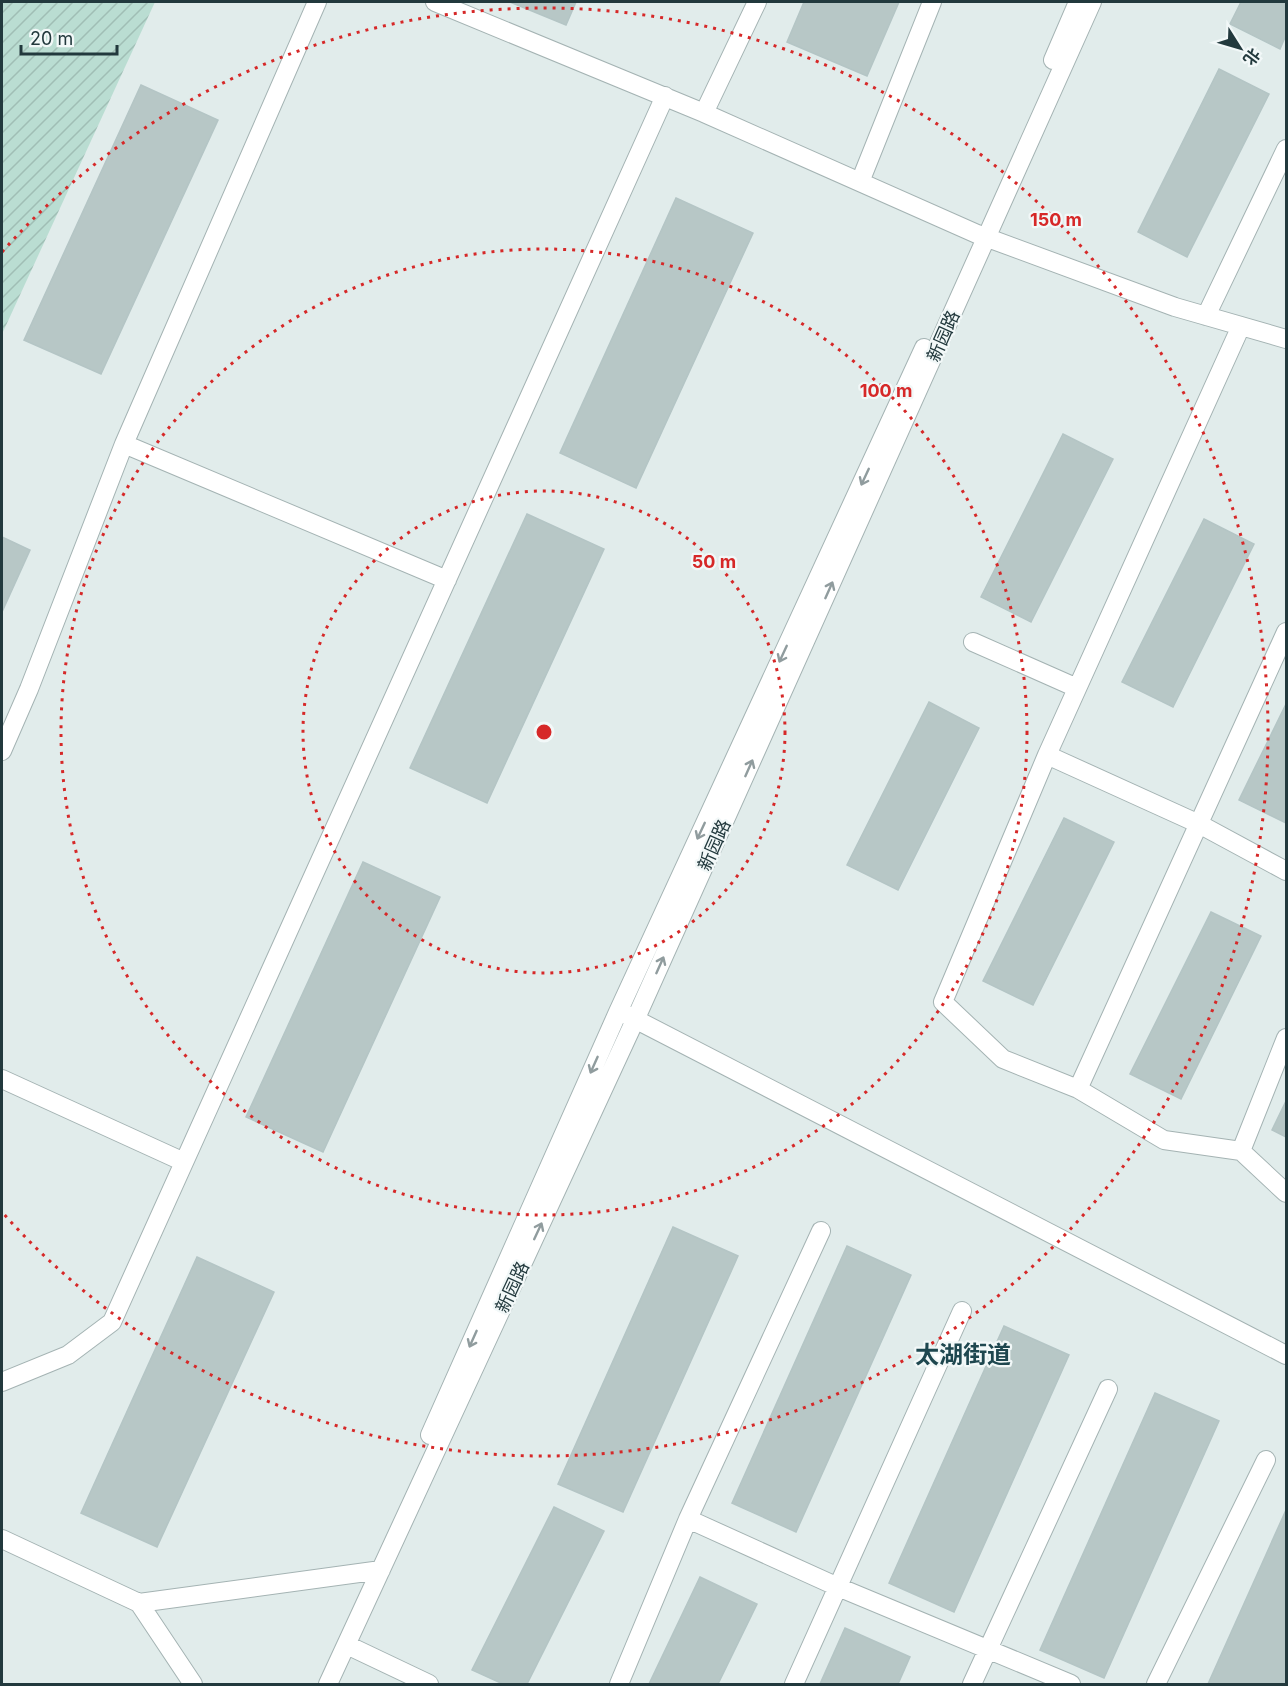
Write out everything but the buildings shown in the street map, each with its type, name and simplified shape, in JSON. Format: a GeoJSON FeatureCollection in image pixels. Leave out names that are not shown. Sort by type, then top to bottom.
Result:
{"type":"FeatureCollection","features":[{"type":"Feature","properties":{"kind":"street"},"geometry":{"type":"LineString","coordinates":[[2,751],[29,689],[124,444],[316,2]]}},
{"type":"Feature","properties":{"kind":"street"},"geometry":{"type":"LineString","coordinates":[[435,2],[665,96],[982,236],[1175,307],[1287,339]]}},
{"type":"Feature","properties":{"kind":"street"},"geometry":{"type":"LineString","coordinates":[[704,113],[757,2]]}},
{"type":"Feature","properties":{"kind":"street"},"geometry":{"type":"LineString","coordinates":[[860,182],[932,2]]}},
{"type":"Feature","properties":{"kind":"street","name":"新园路"},"geometry":{"type":"LineString","coordinates":[[318,1684],[375,1571],[636,1018],[982,236],[1078,2]]}},
{"type":"Feature","properties":{"kind":"street","name":"新园路"},"geometry":{"type":"LineString","coordinates":[[328,1684],[347,1645],[375,1571],[618,1012],[1092,2]]}},
{"type":"Feature","properties":{"kind":"street"},"geometry":{"type":"LineString","coordinates":[[2,1382],[68,1355],[112,1322],[665,96]]}},
{"type":"Feature","properties":{"kind":"street"},"geometry":{"type":"LineString","coordinates":[[1206,316],[1287,149]]}},
{"type":"Feature","properties":{"kind":"street"},"geometry":{"type":"LineString","coordinates":[[1240,326],[1047,755],[943,1002],[1004,1059],[1078,1089],[1164,1140],[1241,1151],[1287,1193]]}},
{"type":"Feature","properties":{"kind":"street"},"geometry":{"type":"LineString","coordinates":[[124,444],[447,580]]}},
{"type":"Feature","properties":{"kind":"street"},"geometry":{"type":"LineString","coordinates":[[1078,1089],[1287,632]]}},
{"type":"Feature","properties":{"kind":"street"},"geometry":{"type":"LineString","coordinates":[[974,642],[1077,687]]}},
{"type":"Feature","properties":{"kind":"street"},"geometry":{"type":"LineString","coordinates":[[1047,755],[1199,824],[1287,871]]}},
{"type":"Feature","properties":{"kind":"street"},"geometry":{"type":"LineString","coordinates":[[618,1012],[636,1018],[1287,1355]]}},
{"type":"Feature","properties":{"kind":"street"},"geometry":{"type":"LineString","coordinates":[[1241,1151],[1287,1038]]}},
{"type":"Feature","properties":{"kind":"street"},"geometry":{"type":"LineString","coordinates":[[2,1080],[184,1162]]}},
{"type":"Feature","properties":{"kind":"street"},"geometry":{"type":"LineString","coordinates":[[619,1684],[688,1519],[821,1231]]}},
{"type":"Feature","properties":{"kind":"street"},"geometry":{"type":"LineString","coordinates":[[794,1684],[962,1311]]}},
{"type":"Feature","properties":{"kind":"street"},"geometry":{"type":"LineString","coordinates":[[972,1684],[1108,1389]]}},
{"type":"Feature","properties":{"kind":"street"},"geometry":{"type":"LineString","coordinates":[[1156,1684],[1266,1460]]}},
{"type":"Feature","properties":{"kind":"street"},"geometry":{"type":"LineString","coordinates":[[688,1519],[838,1587],[1071,1684]]}},
{"type":"Feature","properties":{"kind":"street"},"geometry":{"type":"LineString","coordinates":[[2,1539],[139,1603],[192,1684]]}},
{"type":"Feature","properties":{"kind":"street"},"geometry":{"type":"LineString","coordinates":[[139,1603],[375,1571]]}},
{"type":"Feature","properties":{"kind":"street"},"geometry":{"type":"LineString","coordinates":[[347,1645],[429,1684]]}},
{"type":"Feature","properties":{"kind":"green space"},"geometry":{"type":"Polygon","coordinates":[[[2,2],[155,2],[2,334],[2,2]]]}},
{"type":"Feature","properties":{"kind":"district","name":"太湖街道"},"geometry":{"type":"Point","coordinates":[963,1354]}}]}
